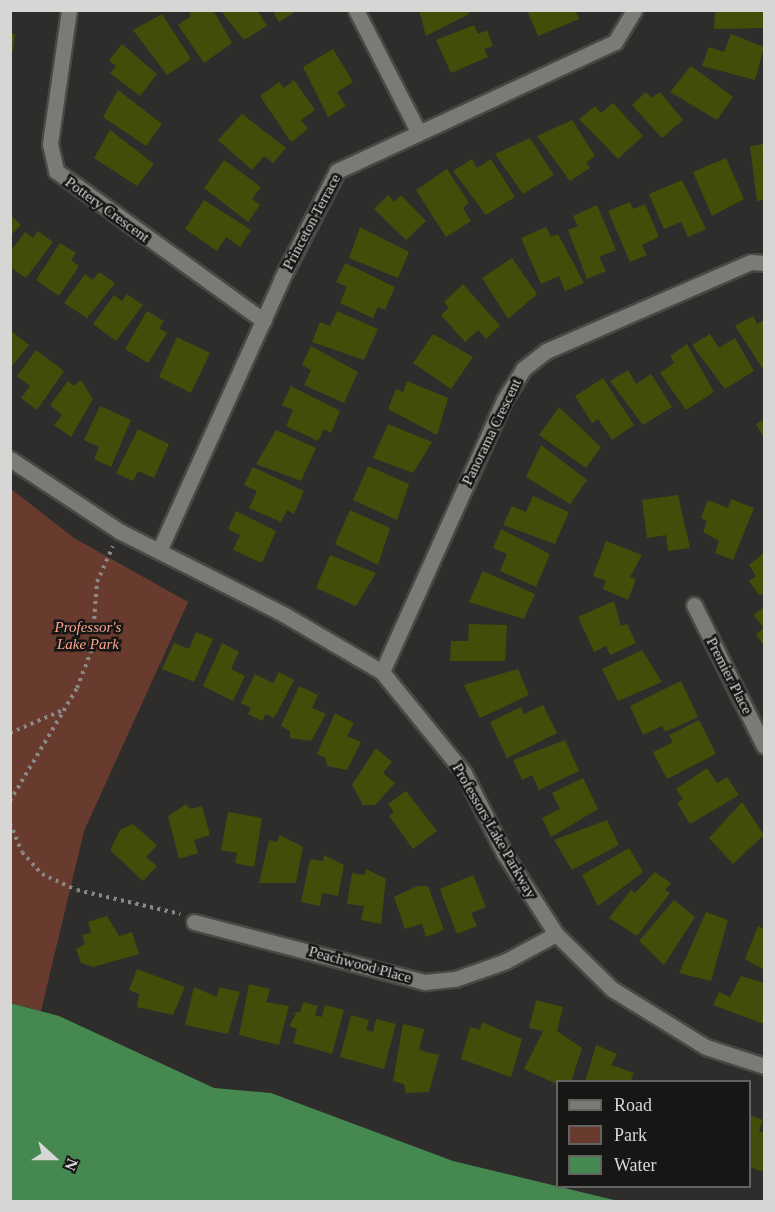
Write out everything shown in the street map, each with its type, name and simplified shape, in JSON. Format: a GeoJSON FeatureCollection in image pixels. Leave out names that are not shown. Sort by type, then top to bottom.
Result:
{"type":"FeatureCollection","features":[{"type":"Feature","properties":{"kind":"street","name":"Pottery Crescent"},"geometry":{"type":"LineString","coordinates":[[69,10],[50,144],[56,171],[264,321]]}},
{"type":"Feature","properties":{"kind":"street"},"geometry":{"type":"LineString","coordinates":[[356,10],[417,129]]}},
{"type":"Feature","properties":{"kind":"street","name":"Princeton Terrace"},"geometry":{"type":"LineString","coordinates":[[159,551],[264,321],[337,171],[417,129],[615,42],[634,10]]}},
{"type":"Feature","properties":{"kind":"street","name":"Panorama Crescent"},"geometry":{"type":"LineString","coordinates":[[382,672],[504,400],[523,369],[546,351],[752,262],[765,263]]}},
{"type":"Feature","properties":{"kind":"street","name":"Professors Lake Parkway"},"geometry":{"type":"LineString","coordinates":[[10,459],[119,531],[382,672],[464,773],[504,854],[556,934],[612,989],[706,1047],[765,1066]]}},
{"type":"Feature","properties":{"kind":"street","name":"Premier Place"},"geometry":{"type":"LineString","coordinates":[[694,605],[765,746]]}},
{"type":"Feature","properties":{"kind":"street","name":"Peachwood Place"},"geometry":{"type":"LineString","coordinates":[[194,922],[425,982],[455,979],[506,962],[556,934]]}},
{"type":"Feature","properties":{"kind":"path"},"geometry":{"type":"LineString","coordinates":[[10,801],[64,709],[92,650],[97,582],[119,531]]}},
{"type":"Feature","properties":{"kind":"path"},"geometry":{"type":"LineString","coordinates":[[10,733],[64,709]]}},
{"type":"Feature","properties":{"kind":"path"},"geometry":{"type":"LineString","coordinates":[[10,823],[22,852],[42,874],[77,890],[168,908],[194,922]]}},
{"type":"Feature","properties":{"kind":"green space","name":"Professor's Lake Park"},"geometry":{"type":"Polygon","coordinates":[[[10,488],[74,538],[188,602],[84,831],[41,1011],[11,1003],[10,488]]]}},
{"type":"Feature","properties":{"kind":"water"},"geometry":{"type":"Polygon","coordinates":[[[10,1003],[59,1016],[214,1088],[271,1093],[453,1161],[556,1186],[556,1188],[618,1201],[11,1201],[10,1003]]]}},
{"type":"Feature","properties":{"kind":"building"},"geometry":{"type":"Polygon","coordinates":[[[188,10],[213,10],[232,43],[204,63],[178,25],[191,16],[188,10]]]}},
{"type":"Feature","properties":{"kind":"building"},"geometry":{"type":"Polygon","coordinates":[[[220,10],[257,10],[267,26],[244,40],[220,10]]]}},
{"type":"Feature","properties":{"kind":"building"},"geometry":{"type":"Polygon","coordinates":[[[272,10],[298,10],[279,22],[272,10]]]}},
{"type":"Feature","properties":{"kind":"building"},"geometry":{"type":"Polygon","coordinates":[[[419,10],[468,10],[469,14],[426,36],[419,10]]]}},
{"type":"Feature","properties":{"kind":"building"},"geometry":{"type":"Polygon","coordinates":[[[527,10],[575,10],[579,19],[538,36],[527,10]]]}},
{"type":"Feature","properties":{"kind":"building"},"geometry":{"type":"Polygon","coordinates":[[[715,10],[764,10],[764,28],[714,29],[715,10]]]}},
{"type":"Feature","properties":{"kind":"building"},"geometry":{"type":"Polygon","coordinates":[[[162,14],[191,59],[167,75],[133,30],[162,14]]]}},
{"type":"Feature","properties":{"kind":"building"},"geometry":{"type":"Polygon","coordinates":[[[474,25],[478,34],[487,30],[493,46],[484,49],[488,57],[451,73],[436,40],[474,25]]]}},
{"type":"Feature","properties":{"kind":"building"},"geometry":{"type":"Polygon","coordinates":[[[10,33],[15,34],[12,56],[10,56],[10,33]]]}},
{"type":"Feature","properties":{"kind":"building"},"geometry":{"type":"Polygon","coordinates":[[[731,34],[764,47],[755,80],[702,66],[709,47],[724,52],[731,34]]]}},
{"type":"Feature","properties":{"kind":"building"},"geometry":{"type":"Polygon","coordinates":[[[122,44],[157,74],[140,96],[110,73],[116,66],[109,60],[122,44]]]}},
{"type":"Feature","properties":{"kind":"building"},"geometry":{"type":"Polygon","coordinates":[[[333,49],[353,82],[337,92],[346,106],[328,117],[303,67],[333,49]]]}},
{"type":"Feature","properties":{"kind":"building"},"geometry":{"type":"Polygon","coordinates":[[[691,66],[733,97],[717,120],[670,92],[691,66]]]}},
{"type":"Feature","properties":{"kind":"building"},"geometry":{"type":"Polygon","coordinates":[[[294,80],[315,110],[301,120],[308,129],[291,142],[260,96],[279,82],[284,88],[294,80]]]}},
{"type":"Feature","properties":{"kind":"building"},"geometry":{"type":"Polygon","coordinates":[[[118,90],[162,124],[146,146],[103,117],[118,90]]]}},
{"type":"Feature","properties":{"kind":"building"},"geometry":{"type":"Polygon","coordinates":[[[646,92],[652,98],[660,92],[683,120],[662,138],[632,105],[646,92]]]}},
{"type":"Feature","properties":{"kind":"building"},"geometry":{"type":"Polygon","coordinates":[[[613,103],[643,136],[618,159],[579,119],[595,106],[601,113],[613,103]]]}},
{"type":"Feature","properties":{"kind":"building"},"geometry":{"type":"Polygon","coordinates":[[[242,114],[286,148],[273,163],[264,156],[252,170],[218,140],[242,114]]]}},
{"type":"Feature","properties":{"kind":"building"},"geometry":{"type":"Polygon","coordinates":[[[572,120],[595,156],[586,163],[590,168],[570,181],[537,136],[572,120]]]}},
{"type":"Feature","properties":{"kind":"building"},"geometry":{"type":"Polygon","coordinates":[[[110,130],[154,164],[137,186],[94,158],[110,130]]]}},
{"type":"Feature","properties":{"kind":"building"},"geometry":{"type":"Polygon","coordinates":[[[530,138],[554,175],[523,194],[495,154],[530,138]]]}},
{"type":"Feature","properties":{"kind":"building"},"geometry":{"type":"Polygon","coordinates":[[[764,144],[764,200],[757,201],[750,146],[764,144]]]}},
{"type":"Feature","properties":{"kind":"building"},"geometry":{"type":"Polygon","coordinates":[[[726,158],[744,199],[712,216],[693,172],[726,158]]]}},
{"type":"Feature","properties":{"kind":"building"},"geometry":{"type":"Polygon","coordinates":[[[472,159],[477,168],[491,159],[515,197],[486,215],[453,171],[472,159]]]}},
{"type":"Feature","properties":{"kind":"building"},"geometry":{"type":"Polygon","coordinates":[[[224,160],[261,187],[252,199],[260,205],[248,222],[204,188],[224,160]]]}},
{"type":"Feature","properties":{"kind":"building"},"geometry":{"type":"Polygon","coordinates":[[[447,169],[469,203],[463,208],[471,221],[446,237],[416,190],[447,169]]]}},
{"type":"Feature","properties":{"kind":"building"},"geometry":{"type":"Polygon","coordinates":[[[682,180],[706,229],[688,237],[681,222],[664,229],[649,194],[682,180]]]}},
{"type":"Feature","properties":{"kind":"building"},"geometry":{"type":"Polygon","coordinates":[[[388,195],[394,202],[401,195],[426,221],[406,240],[374,209],[388,195]]]}},
{"type":"Feature","properties":{"kind":"building"},"geometry":{"type":"Polygon","coordinates":[[[204,200],[251,230],[240,247],[226,237],[217,251],[185,229],[204,200]]]}},
{"type":"Feature","properties":{"kind":"building"},"geometry":{"type":"Polygon","coordinates":[[[630,202],[633,209],[645,204],[659,237],[642,245],[647,255],[630,262],[608,211],[630,202]]]}},
{"type":"Feature","properties":{"kind":"building"},"geometry":{"type":"Polygon","coordinates":[[[597,205],[616,250],[599,257],[606,271],[587,279],[568,230],[578,226],[573,216],[597,205]]]}},
{"type":"Feature","properties":{"kind":"building"},"geometry":{"type":"Polygon","coordinates":[[[10,215],[21,225],[10,236],[10,215]]]}},
{"type":"Feature","properties":{"kind":"building"},"geometry":{"type":"Polygon","coordinates":[[[360,227],[409,252],[398,278],[349,258],[360,227]]]}},
{"type":"Feature","properties":{"kind":"building"},"geometry":{"type":"Polygon","coordinates":[[[546,227],[551,237],[558,234],[584,283],[565,291],[559,276],[541,284],[521,238],[546,227]]]}},
{"type":"Feature","properties":{"kind":"building"},"geometry":{"type":"Polygon","coordinates":[[[38,231],[53,242],[26,278],[10,267],[10,252],[25,232],[33,238],[38,231]]]}},
{"type":"Feature","properties":{"kind":"building"},"geometry":{"type":"Polygon","coordinates":[[[60,243],[76,253],[71,260],[79,266],[59,296],[36,280],[60,243]]]}},
{"type":"Feature","properties":{"kind":"building"},"geometry":{"type":"Polygon","coordinates":[[[512,258],[537,294],[508,319],[482,278],[512,258]]]}},
{"type":"Feature","properties":{"kind":"building"},"geometry":{"type":"Polygon","coordinates":[[[345,263],[395,287],[385,310],[378,307],[373,318],[340,303],[347,287],[336,282],[345,263]]]}},
{"type":"Feature","properties":{"kind":"building"},"geometry":{"type":"Polygon","coordinates":[[[99,272],[115,283],[87,318],[64,303],[85,274],[93,280],[99,272]]]}},
{"type":"Feature","properties":{"kind":"building"},"geometry":{"type":"Polygon","coordinates":[[[463,284],[500,326],[486,339],[478,330],[465,342],[441,315],[449,308],[444,302],[463,284]]]}},
{"type":"Feature","properties":{"kind":"building"},"geometry":{"type":"Polygon","coordinates":[[[127,294],[143,305],[116,341],[93,324],[114,295],[122,301],[127,294]]]}},
{"type":"Feature","properties":{"kind":"building"},"geometry":{"type":"Polygon","coordinates":[[[147,311],[164,321],[159,328],[167,333],[148,363],[125,349],[147,311]]]}},
{"type":"Feature","properties":{"kind":"building"},"geometry":{"type":"Polygon","coordinates":[[[337,311],[378,329],[364,360],[312,342],[320,322],[330,326],[337,311]]]}},
{"type":"Feature","properties":{"kind":"building"},"geometry":{"type":"Polygon","coordinates":[[[753,316],[757,324],[764,320],[764,371],[735,326],[753,316]]]}},
{"type":"Feature","properties":{"kind":"building"},"geometry":{"type":"Polygon","coordinates":[[[10,330],[29,345],[10,368],[10,330]]]}},
{"type":"Feature","properties":{"kind":"building"},"geometry":{"type":"Polygon","coordinates":[[[433,334],[473,357],[451,389],[413,363],[433,334]]]}},
{"type":"Feature","properties":{"kind":"building"},"geometry":{"type":"Polygon","coordinates":[[[710,334],[719,348],[735,338],[754,371],[725,389],[692,345],[710,334]]]}},
{"type":"Feature","properties":{"kind":"building"},"geometry":{"type":"Polygon","coordinates":[[[177,337],[210,353],[191,393],[159,377],[177,337]]]}},
{"type":"Feature","properties":{"kind":"building"},"geometry":{"type":"Polygon","coordinates":[[[687,344],[714,392],[686,410],[660,373],[674,363],[670,356],[687,344]]]}},
{"type":"Feature","properties":{"kind":"building"},"geometry":{"type":"Polygon","coordinates":[[[311,346],[358,372],[344,403],[304,385],[311,370],[302,365],[311,346]]]}},
{"type":"Feature","properties":{"kind":"building"},"geometry":{"type":"Polygon","coordinates":[[[36,350],[64,371],[37,410],[21,398],[30,386],[17,376],[36,350]]]}},
{"type":"Feature","properties":{"kind":"building"},"geometry":{"type":"Polygon","coordinates":[[[628,370],[636,384],[651,374],[672,407],[643,425],[610,381],[628,370]]]}},
{"type":"Feature","properties":{"kind":"building"},"geometry":{"type":"Polygon","coordinates":[[[603,378],[634,425],[612,440],[598,419],[592,423],[575,396],[603,378]]]}},
{"type":"Feature","properties":{"kind":"building"},"geometry":{"type":"Polygon","coordinates":[[[81,380],[93,399],[71,437],[54,425],[62,415],[50,405],[68,381],[74,386],[81,380]]]}},
{"type":"Feature","properties":{"kind":"building"},"geometry":{"type":"Polygon","coordinates":[[[407,381],[448,398],[437,435],[388,409],[396,389],[403,392],[407,381]]]}},
{"type":"Feature","properties":{"kind":"building"},"geometry":{"type":"Polygon","coordinates":[[[291,386],[340,411],[331,433],[324,429],[318,441],[286,426],[293,410],[282,405],[291,386]]]}},
{"type":"Feature","properties":{"kind":"building"},"geometry":{"type":"Polygon","coordinates":[[[100,406],[131,420],[111,467],[94,459],[99,447],[84,440],[100,406]]]}},
{"type":"Feature","properties":{"kind":"building"},"geometry":{"type":"Polygon","coordinates":[[[559,407],[601,447],[586,468],[539,435],[559,407]]]}},
{"type":"Feature","properties":{"kind":"building"},"geometry":{"type":"Polygon","coordinates":[[[764,419],[764,438],[756,424],[764,419]]]}},
{"type":"Feature","properties":{"kind":"building"},"geometry":{"type":"Polygon","coordinates":[[[388,424],[432,442],[413,473],[373,458],[388,424]]]}},
{"type":"Feature","properties":{"kind":"building"},"geometry":{"type":"Polygon","coordinates":[[[138,429],[169,444],[154,478],[138,471],[133,481],[116,473],[138,429]]]}},
{"type":"Feature","properties":{"kind":"building"},"geometry":{"type":"Polygon","coordinates":[[[276,430],[316,448],[301,481],[256,464],[276,430]]]}},
{"type":"Feature","properties":{"kind":"building"},"geometry":{"type":"Polygon","coordinates":[[[541,445],[587,480],[570,504],[526,477],[541,445]]]}},
{"type":"Feature","properties":{"kind":"building"},"geometry":{"type":"Polygon","coordinates":[[[368,466],[409,484],[397,520],[353,500],[368,466]]]}},
{"type":"Feature","properties":{"kind":"building"},"geometry":{"type":"Polygon","coordinates":[[[253,467],[304,491],[294,514],[287,510],[281,522],[249,508],[257,491],[244,485],[253,467]]]}},
{"type":"Feature","properties":{"kind":"building"},"geometry":{"type":"Polygon","coordinates":[[[678,495],[690,548],[668,551],[666,535],[647,538],[642,500],[678,495]]]}},
{"type":"Feature","properties":{"kind":"building"},"geometry":{"type":"Polygon","coordinates":[[[533,496],[569,512],[555,544],[503,525],[512,506],[526,512],[533,496]]]}},
{"type":"Feature","properties":{"kind":"building"},"geometry":{"type":"Polygon","coordinates":[[[731,499],[754,508],[733,560],[715,553],[719,541],[703,532],[707,521],[701,518],[708,500],[728,508],[731,499]]]}},
{"type":"Feature","properties":{"kind":"building"},"geometry":{"type":"Polygon","coordinates":[[[350,510],[390,528],[378,565],[335,544],[350,510]]]}},
{"type":"Feature","properties":{"kind":"building"},"geometry":{"type":"Polygon","coordinates":[[[236,511],[276,531],[262,563],[233,550],[240,535],[228,529],[236,511]]]}},
{"type":"Feature","properties":{"kind":"building"},"geometry":{"type":"Polygon","coordinates":[[[501,529],[550,554],[536,587],[500,571],[507,554],[493,548],[501,529]]]}},
{"type":"Feature","properties":{"kind":"building"},"geometry":{"type":"Polygon","coordinates":[[[606,541],[642,555],[630,577],[636,579],[628,600],[603,589],[606,581],[593,576],[606,541]]]}},
{"type":"Feature","properties":{"kind":"building"},"geometry":{"type":"Polygon","coordinates":[[[764,553],[764,593],[760,596],[749,581],[756,576],[749,565],[764,553]]]}},
{"type":"Feature","properties":{"kind":"building"},"geometry":{"type":"Polygon","coordinates":[[[330,555],[376,573],[356,606],[316,588],[330,555]]]}},
{"type":"Feature","properties":{"kind":"building"},"geometry":{"type":"Polygon","coordinates":[[[483,571],[535,594],[524,619],[469,602],[483,571]]]}},
{"type":"Feature","properties":{"kind":"building"},"geometry":{"type":"Polygon","coordinates":[[[614,601],[621,626],[627,624],[636,643],[610,655],[606,646],[594,652],[578,617],[614,601]]]}},
{"type":"Feature","properties":{"kind":"building"},"geometry":{"type":"Polygon","coordinates":[[[764,607],[764,628],[753,615],[764,607]]]}},
{"type":"Feature","properties":{"kind":"building"},"geometry":{"type":"Polygon","coordinates":[[[469,624],[507,625],[505,661],[450,661],[451,641],[468,641],[469,624]]]}},
{"type":"Feature","properties":{"kind":"building"},"geometry":{"type":"Polygon","coordinates":[[[764,628],[764,646],[756,634],[764,628]]]}},
{"type":"Feature","properties":{"kind":"building"},"geometry":{"type":"Polygon","coordinates":[[[196,632],[213,639],[194,682],[162,669],[174,643],[189,649],[196,632]]]}},
{"type":"Feature","properties":{"kind":"building"},"geometry":{"type":"Polygon","coordinates":[[[222,643],[239,652],[231,669],[245,676],[233,701],[203,686],[222,643]]]}},
{"type":"Feature","properties":{"kind":"building"},"geometry":{"type":"Polygon","coordinates":[[[642,650],[662,682],[618,701],[602,669],[642,650]]]}},
{"type":"Feature","properties":{"kind":"building"},"geometry":{"type":"Polygon","coordinates":[[[518,669],[529,695],[480,718],[464,685],[518,669]]]}},
{"type":"Feature","properties":{"kind":"building"},"geometry":{"type":"Polygon","coordinates":[[[279,672],[294,680],[277,713],[273,718],[266,714],[262,721],[248,714],[251,708],[241,703],[255,674],[273,683],[279,672]]]}},
{"type":"Feature","properties":{"kind":"building"},"geometry":{"type":"Polygon","coordinates":[[[681,681],[698,717],[665,732],[662,726],[643,735],[630,706],[681,681]]]}},
{"type":"Feature","properties":{"kind":"building"},"geometry":{"type":"Polygon","coordinates":[[[299,686],[318,695],[312,708],[326,714],[311,741],[290,738],[290,731],[281,726],[299,686]]]}},
{"type":"Feature","properties":{"kind":"building"},"geometry":{"type":"Polygon","coordinates":[[[543,705],[557,733],[507,758],[490,722],[521,707],[524,714],[543,705]]]}},
{"type":"Feature","properties":{"kind":"building"},"geometry":{"type":"Polygon","coordinates":[[[335,713],[354,723],[347,736],[361,742],[347,770],[327,766],[326,758],[317,754],[335,713]]]}},
{"type":"Feature","properties":{"kind":"building"},"geometry":{"type":"Polygon","coordinates":[[[699,720],[716,754],[667,779],[653,752],[673,742],[669,735],[699,720]]]}},
{"type":"Feature","properties":{"kind":"building"},"geometry":{"type":"Polygon","coordinates":[[[565,740],[579,771],[539,790],[532,775],[522,780],[513,760],[565,740]]]}},
{"type":"Feature","properties":{"kind":"building"},"geometry":{"type":"Polygon","coordinates":[[[376,748],[392,762],[383,773],[395,783],[375,805],[363,805],[352,785],[376,748]]]}},
{"type":"Feature","properties":{"kind":"building"},"geometry":{"type":"Polygon","coordinates":[[[707,768],[717,783],[727,777],[739,795],[690,824],[677,803],[683,799],[676,789],[707,768]]]}},
{"type":"Feature","properties":{"kind":"building"},"geometry":{"type":"Polygon","coordinates":[[[583,778],[598,809],[551,837],[542,818],[560,809],[552,793],[583,778]]]}},
{"type":"Feature","properties":{"kind":"building"},"geometry":{"type":"Polygon","coordinates":[[[406,791],[437,831],[413,849],[389,816],[394,812],[388,804],[406,791]]]}},
{"type":"Feature","properties":{"kind":"building"},"geometry":{"type":"Polygon","coordinates":[[[742,802],[764,835],[733,864],[709,838],[742,802]]]}},
{"type":"Feature","properties":{"kind":"building"},"geometry":{"type":"Polygon","coordinates":[[[186,804],[191,809],[202,806],[210,835],[194,840],[198,853],[179,859],[168,816],[186,804]]]}},
{"type":"Feature","properties":{"kind":"building"},"geometry":{"type":"Polygon","coordinates":[[[228,812],[262,818],[254,867],[235,863],[237,853],[221,850],[228,812]]]}},
{"type":"Feature","properties":{"kind":"building"},"geometry":{"type":"Polygon","coordinates":[[[607,820],[619,845],[572,870],[554,840],[607,820]]]}},
{"type":"Feature","properties":{"kind":"building"},"geometry":{"type":"Polygon","coordinates":[[[133,824],[157,845],[146,857],[157,866],[143,881],[110,850],[120,830],[133,824]]]}},
{"type":"Feature","properties":{"kind":"building"},"geometry":{"type":"Polygon","coordinates":[[[280,835],[303,847],[296,883],[259,883],[269,840],[277,842],[280,835]]]}},
{"type":"Feature","properties":{"kind":"building"},"geometry":{"type":"Polygon","coordinates":[[[629,848],[643,872],[598,906],[582,875],[629,848]]]}},
{"type":"Feature","properties":{"kind":"building"},"geometry":{"type":"Polygon","coordinates":[[[324,855],[344,865],[338,896],[322,893],[320,906],[301,902],[310,859],[323,861],[324,855]]]}},
{"type":"Feature","properties":{"kind":"building"},"geometry":{"type":"Polygon","coordinates":[[[366,869],[386,879],[381,924],[361,920],[364,906],[347,904],[352,873],[365,875],[366,869]]]}},
{"type":"Feature","properties":{"kind":"building"},"geometry":{"type":"Polygon","coordinates":[[[655,872],[671,883],[665,890],[670,893],[637,936],[609,918],[631,890],[635,893],[655,872]]]}},
{"type":"Feature","properties":{"kind":"building"},"geometry":{"type":"Polygon","coordinates":[[[473,875],[486,907],[471,913],[477,926],[457,934],[440,889],[473,875]]]}},
{"type":"Feature","properties":{"kind":"building"},"geometry":{"type":"Polygon","coordinates":[[[417,886],[428,886],[444,930],[426,937],[422,924],[405,929],[394,897],[417,886]]]}},
{"type":"Feature","properties":{"kind":"building"},"geometry":{"type":"Polygon","coordinates":[[[674,900],[695,917],[664,965],[639,941],[674,900]]]}},
{"type":"Feature","properties":{"kind":"building"},"geometry":{"type":"Polygon","coordinates":[[[706,912],[728,920],[711,981],[679,973],[706,912]]]}},
{"type":"Feature","properties":{"kind":"building"},"geometry":{"type":"Polygon","coordinates":[[[107,916],[119,936],[132,932],[139,954],[93,967],[81,963],[76,949],[85,944],[82,935],[91,933],[88,922],[107,916]]]}},
{"type":"Feature","properties":{"kind":"building"},"geometry":{"type":"Polygon","coordinates":[[[758,926],[764,929],[764,970],[745,959],[758,926]]]}},
{"type":"Feature","properties":{"kind":"building"},"geometry":{"type":"Polygon","coordinates":[[[137,969],[185,987],[173,1015],[137,1007],[139,994],[129,990],[137,969]]]}},
{"type":"Feature","properties":{"kind":"building"},"geometry":{"type":"Polygon","coordinates":[[[741,976],[764,983],[764,1024],[713,1005],[719,992],[730,997],[741,976]]]}},
{"type":"Feature","properties":{"kind":"building"},"geometry":{"type":"Polygon","coordinates":[[[249,984],[270,989],[266,1002],[289,1006],[279,1045],[239,1035],[249,984]]]}},
{"type":"Feature","properties":{"kind":"building"},"geometry":{"type":"Polygon","coordinates":[[[194,987],[217,997],[219,987],[240,992],[228,1034],[185,1025],[194,987]]]}},
{"type":"Feature","properties":{"kind":"building"},"geometry":{"type":"Polygon","coordinates":[[[536,1000],[563,1007],[557,1031],[582,1048],[572,1080],[556,1080],[556,1084],[524,1069],[543,1031],[529,1028],[536,1000]]]}},
{"type":"Feature","properties":{"kind":"building"},"geometry":{"type":"Polygon","coordinates":[[[303,1002],[318,1006],[315,1015],[322,1017],[325,1005],[344,1010],[332,1054],[293,1043],[297,1029],[289,1026],[296,1014],[291,1013],[300,1012],[303,1002]]]}},
{"type":"Feature","properties":{"kind":"building"},"geometry":{"type":"Polygon","coordinates":[[[351,1015],[369,1020],[366,1030],[373,1032],[376,1019],[396,1024],[384,1069],[340,1057],[351,1015]]]}},
{"type":"Feature","properties":{"kind":"building"},"geometry":{"type":"Polygon","coordinates":[[[482,1022],[522,1039],[511,1077],[461,1059],[470,1027],[480,1030],[482,1022]]]}},
{"type":"Feature","properties":{"kind":"building"},"geometry":{"type":"Polygon","coordinates":[[[403,1024],[424,1029],[419,1050],[439,1055],[429,1092],[406,1093],[404,1084],[393,1081],[403,1024]]]}},
{"type":"Feature","properties":{"kind":"building"},"geometry":{"type":"Polygon","coordinates":[[[596,1045],[617,1054],[611,1065],[634,1073],[631,1080],[586,1080],[596,1045]]]}},
{"type":"Feature","properties":{"kind":"building"},"geometry":{"type":"Polygon","coordinates":[[[751,1115],[763,1120],[759,1131],[764,1133],[764,1172],[751,1167],[751,1115]]]}}]}
